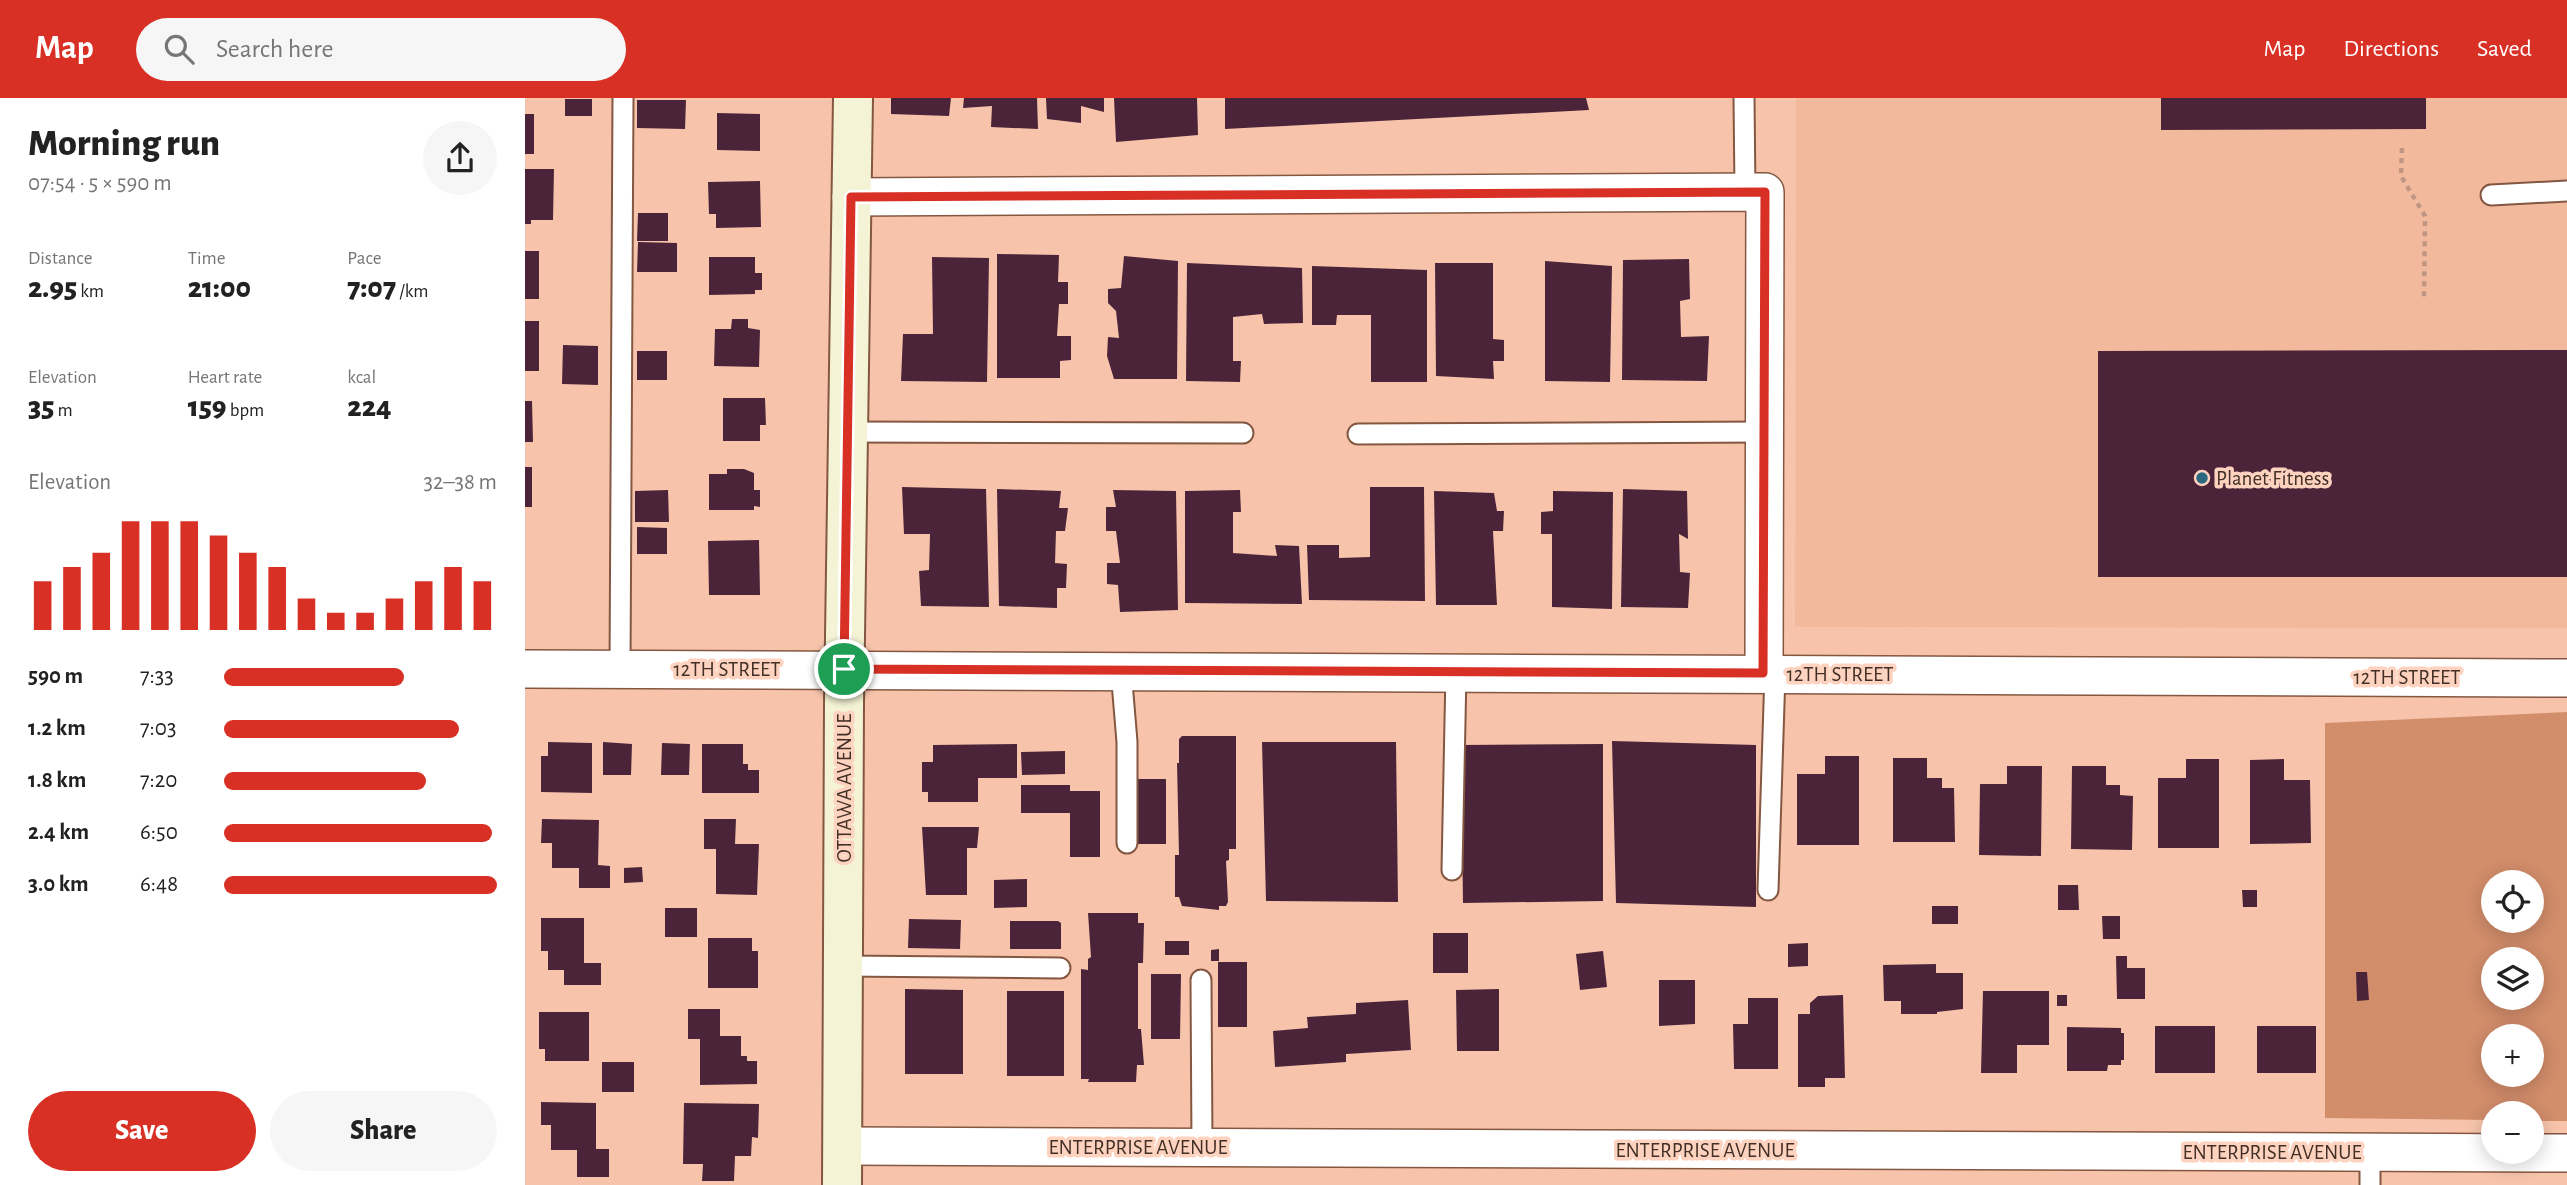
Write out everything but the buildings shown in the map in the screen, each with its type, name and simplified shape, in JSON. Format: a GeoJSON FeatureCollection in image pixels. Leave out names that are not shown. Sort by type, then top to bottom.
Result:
{"type":"FeatureCollection","features":[{"type":"Feature","properties":{"kind":"street","name":"OTTAWA AVENUE"},"geometry":{"type":"LineString","coordinates":[[842,1185],[844,669],[853,98]]}},
{"type":"Feature","properties":{"kind":"street"},"geometry":{"type":"LineString","coordinates":[[851,197],[1755,192],[1769,673]]}},
{"type":"Feature","properties":{"kind":"street","name":"12TH STREET"},"geometry":{"type":"LineString","coordinates":[[525,669],[2567,678]]}},
{"type":"Feature","properties":{"kind":"street","name":"ENTERPRISE AVENUE"},"geometry":{"type":"LineString","coordinates":[[843,1146],[1202,1147],[2369,1169],[2567,1153]]}},
{"type":"Feature","properties":{"kind":"lane"},"geometry":{"type":"LineString","coordinates":[[621,669],[623,98]]}},
{"type":"Feature","properties":{"kind":"lane"},"geometry":{"type":"LineString","coordinates":[[1744,98],[1755,192]]}},
{"type":"Feature","properties":{"kind":"lane"},"geometry":{"type":"LineString","coordinates":[[2491,195],[2567,191]]}},
{"type":"Feature","properties":{"kind":"lane"},"geometry":{"type":"LineString","coordinates":[[847,432],[1243,433]]}},
{"type":"Feature","properties":{"kind":"lane"},"geometry":{"type":"LineString","coordinates":[[1358,433],[1764,432]]}},
{"type":"Feature","properties":{"kind":"lane"},"geometry":{"type":"LineString","coordinates":[[1121,670],[1127,743],[1127,842]]}},
{"type":"Feature","properties":{"kind":"lane"},"geometry":{"type":"LineString","coordinates":[[1452,870],[1456,672]]}},
{"type":"Feature","properties":{"kind":"lane"},"geometry":{"type":"LineString","coordinates":[[1768,890],[1769,673]]}},
{"type":"Feature","properties":{"kind":"lane"},"geometry":{"type":"LineString","coordinates":[[843,966],[1060,968]]}},
{"type":"Feature","properties":{"kind":"lane"},"geometry":{"type":"LineString","coordinates":[[1201,980],[1202,1147]]}},
{"type":"Feature","properties":{"kind":"path"},"geometry":{"type":"LineString","coordinates":[[2402,148],[2401,176],[2425,216],[2424,299]]}},
{"type":"Feature","properties":{"kind":"shaded area"},"geometry":{"type":"Polygon","coordinates":[[[1796,98],[2567,98],[2567,628],[1795,627],[1796,98]]]}},
{"type":"Feature","properties":{"kind":"shaded area"},"geometry":{"type":"Polygon","coordinates":[[[2567,712],[2567,1121],[2544,1121],[2544,1101],[2481,1101],[2481,1120],[2325,1118],[2325,723],[2567,712]]]}},
{"type":"Feature","properties":{"kind":"place","name":"Planet Fitness"},"geometry":{"type":"Point","coordinates":[2202,478]}},
{"type":"Feature","properties":{"kind":"route"},"geometry":{"type":"LineString","coordinates":[[1765,192],[1763,673],[844,669],[851,197],[1765,192]]}}]}
